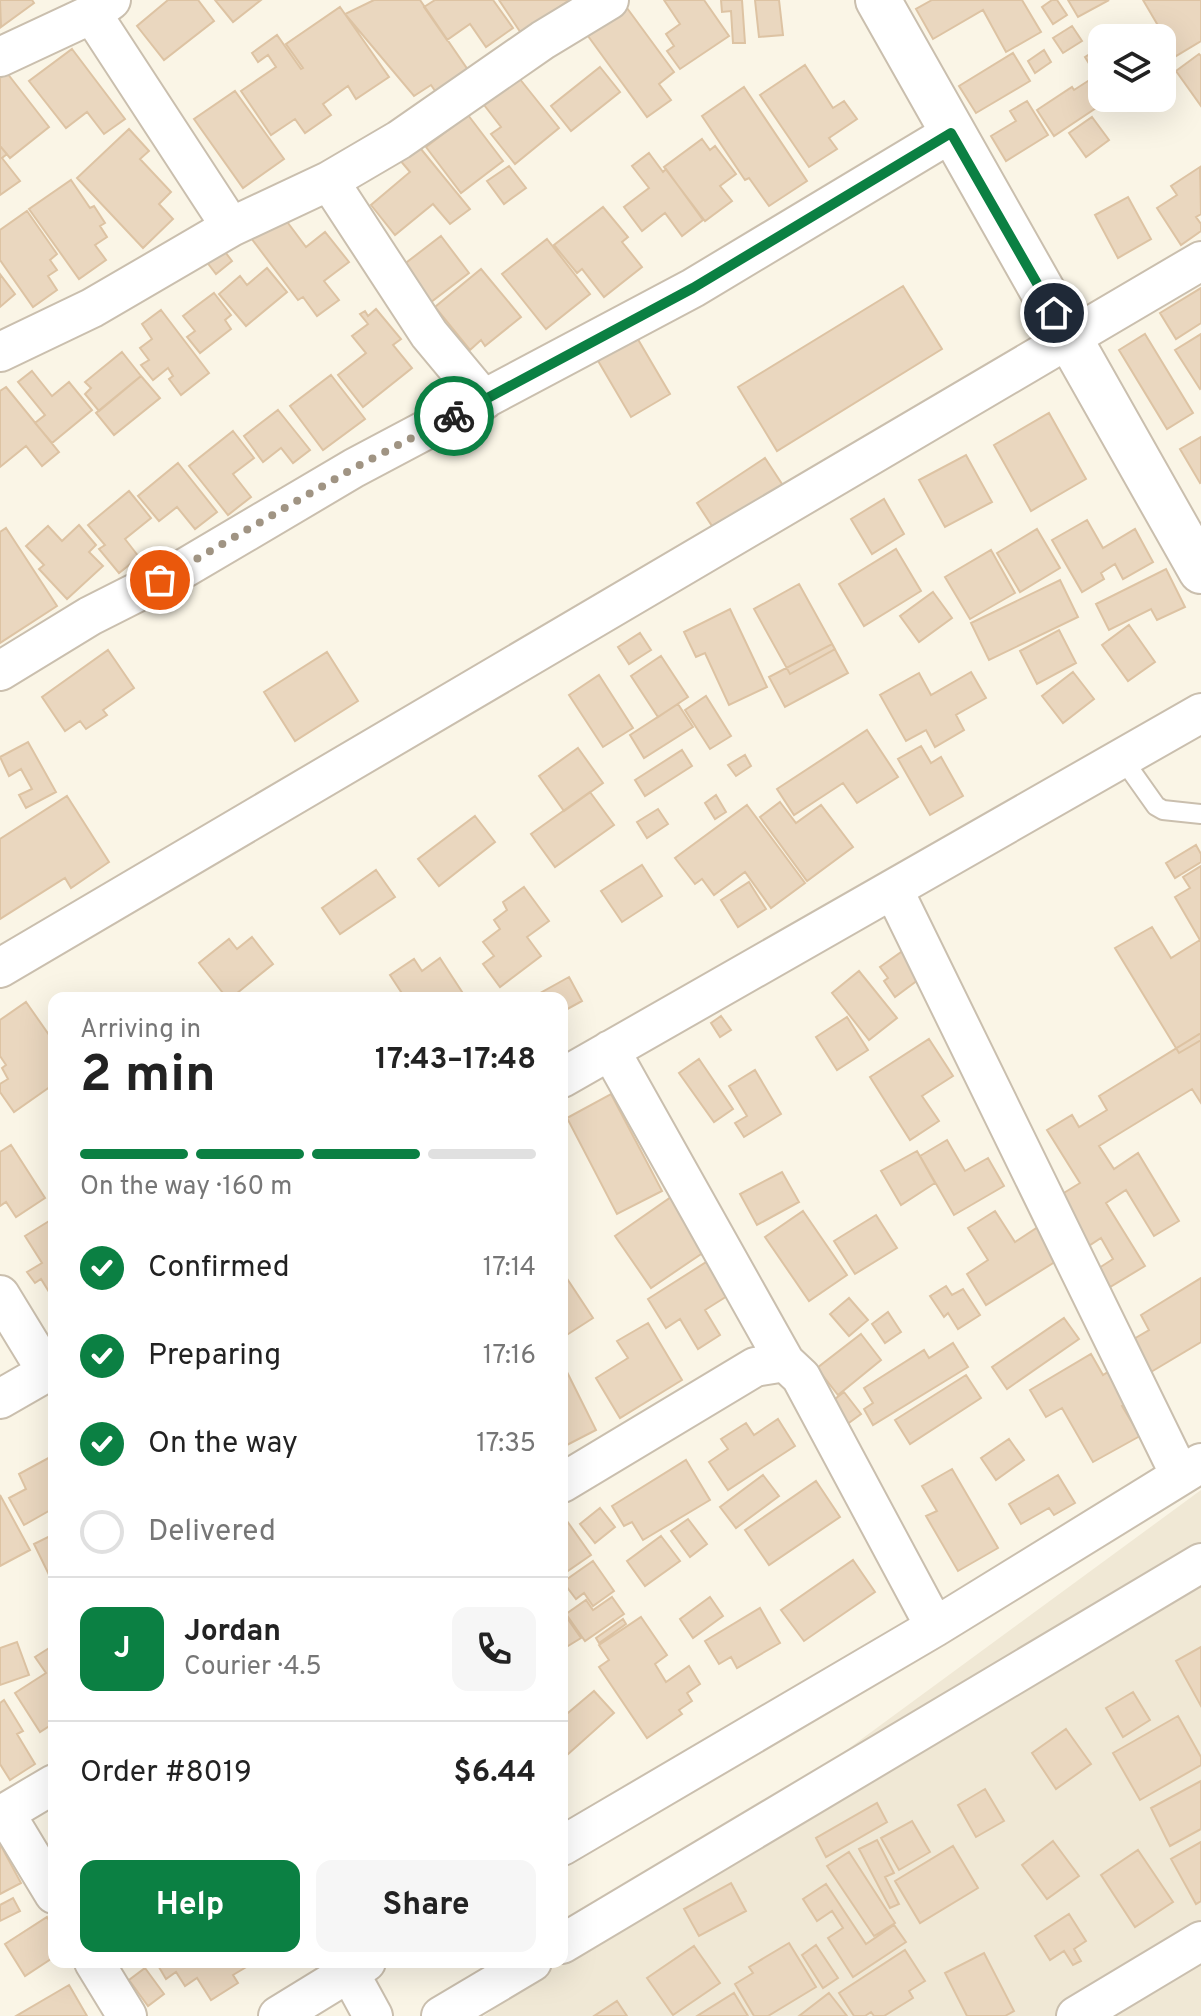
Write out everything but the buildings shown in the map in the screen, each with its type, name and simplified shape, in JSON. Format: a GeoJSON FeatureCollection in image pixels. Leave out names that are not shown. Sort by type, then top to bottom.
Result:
{"type":"FeatureCollection","features":[{"type":"Feature","properties":{"kind":"street"},"geometry":{"type":"LineString","coordinates":[[0,352],[92,308],[231,227],[329,181],[399,140],[543,40],[609,0]]}},
{"type":"Feature","properties":{"kind":"street"},"geometry":{"type":"LineString","coordinates":[[884,2],[951,133],[1201,571]]}},
{"type":"Feature","properties":{"kind":"street"},"geometry":{"type":"LineString","coordinates":[[0,57],[102,7],[231,227]]}},
{"type":"Feature","properties":{"kind":"street"},"geometry":{"type":"LineString","coordinates":[[0,671],[90,616],[183,569],[354,468],[693,288],[951,133]]}},
{"type":"Feature","properties":{"kind":"street"},"geometry":{"type":"LineString","coordinates":[[329,181],[429,334],[484,400]]}},
{"type":"Feature","properties":{"kind":"street"},"geometry":{"type":"LineString","coordinates":[[0,968],[1201,261]]}},
{"type":"Feature","properties":{"kind":"street"},"geometry":{"type":"LineString","coordinates":[[568,1074],[1201,713]]}},
{"type":"Feature","properties":{"kind":"street"},"geometry":{"type":"LineString","coordinates":[[568,1842],[935,1627],[1190,1469],[893,889]]}},
{"type":"Feature","properties":{"kind":"street"},"geometry":{"type":"LineString","coordinates":[[610,1050],[785,1362],[801,1377],[935,1627]]}},
{"type":"Feature","properties":{"kind":"street"},"geometry":{"type":"LineString","coordinates":[[0,1295],[48,1367]]}},
{"type":"Feature","properties":{"kind":"street"},"geometry":{"type":"LineString","coordinates":[[568,1479],[755,1367],[785,1362]]}},
{"type":"Feature","properties":{"kind":"street"},"geometry":{"type":"LineString","coordinates":[[0,1399],[48,1371]]}},
{"type":"Feature","properties":{"kind":"street"},"geometry":{"type":"LineString","coordinates":[[568,1940],[1201,1563]]}},
{"type":"Feature","properties":{"kind":"street"},"geometry":{"type":"LineString","coordinates":[[48,1788],[3,1814],[48,1885]]}},
{"type":"Feature","properties":{"kind":"street"},"geometry":{"type":"LineString","coordinates":[[1076,2016],[1201,1941]]}},
{"type":"Feature","properties":{"kind":"street"},"geometry":{"type":"LineString","coordinates":[[98,1968],[127,2016]]}},
{"type":"Feature","properties":{"kind":"street"},"geometry":{"type":"LineString","coordinates":[[278,2016],[355,1968]]}},
{"type":"Feature","properties":{"kind":"street"},"geometry":{"type":"LineString","coordinates":[[357,1968],[373,2016]]}},
{"type":"Feature","properties":{"kind":"street"},"geometry":{"type":"LineString","coordinates":[[453,2013],[523,1968]]}},
{"type":"Feature","properties":{"kind":"lane"},"geometry":{"type":"LineString","coordinates":[[1122,758],[1156,806],[1163,810],[1201,814]]}},
{"type":"Feature","properties":{"kind":"shaded area"},"geometry":{"type":"Polygon","coordinates":[[[1201,1490],[1201,2016],[484,2016],[550,1968],[568,1968],[568,1955],[1201,1490]]]}},
{"type":"Feature","properties":{"kind":"way so far"},"geometry":{"type":"LineString","coordinates":[[160,580],[354,468],[454,416]]}},
{"type":"Feature","properties":{"kind":"route"},"geometry":{"type":"LineString","coordinates":[[454,416],[693,288],[951,133],[1054,313]]}}]}
